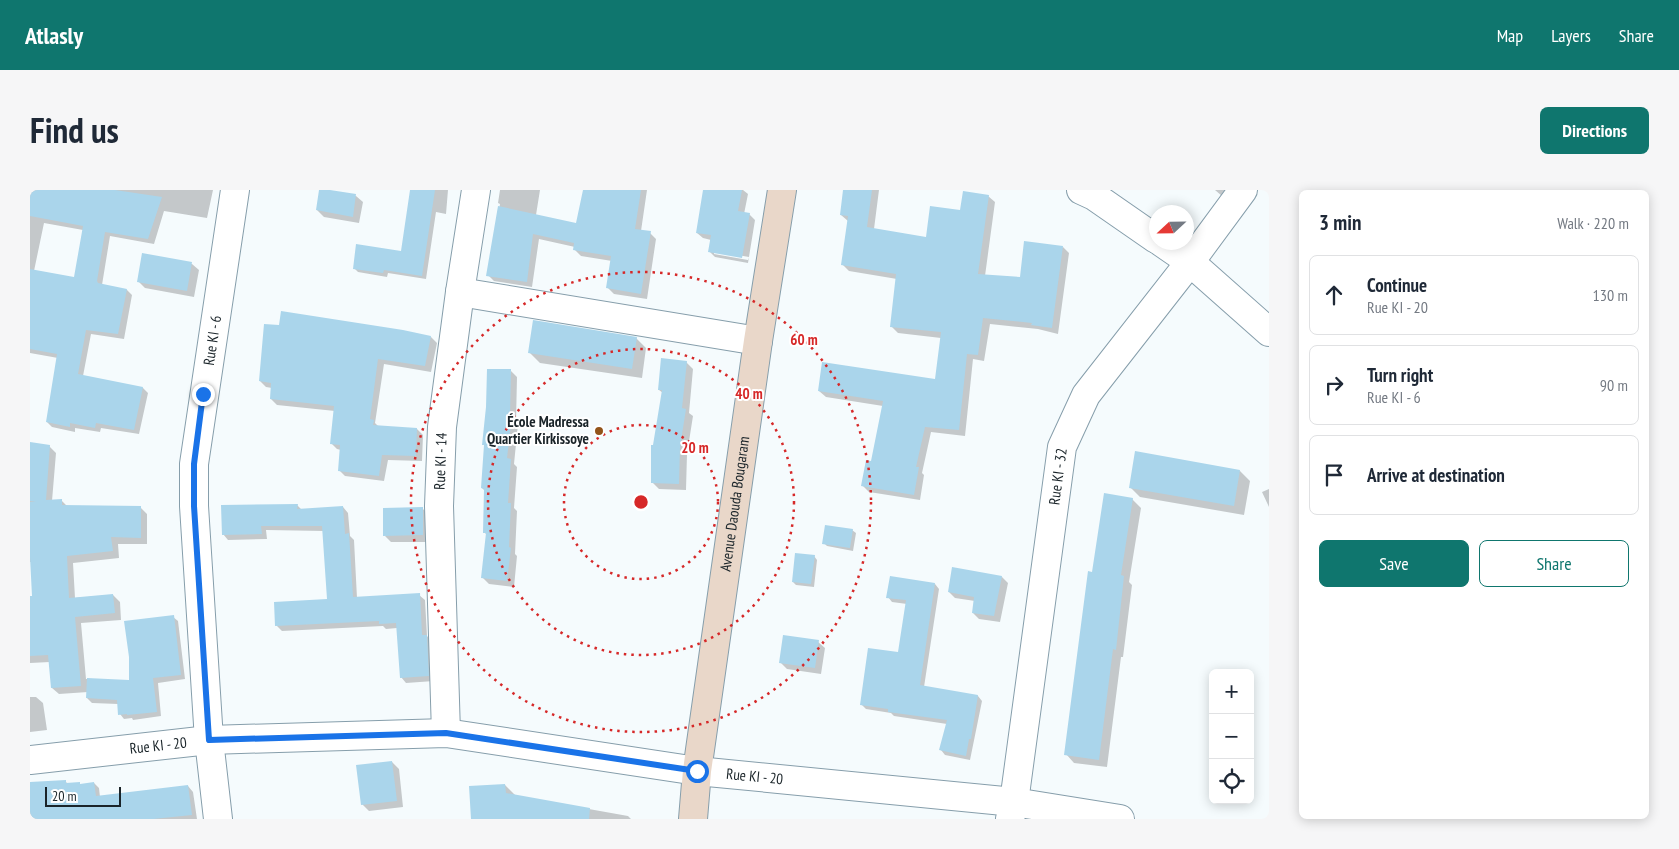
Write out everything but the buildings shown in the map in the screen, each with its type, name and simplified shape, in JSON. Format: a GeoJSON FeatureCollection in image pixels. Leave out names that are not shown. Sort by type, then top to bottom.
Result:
{"type":"FeatureCollection","features":[{"type":"Feature","properties":{"kind":"street","name":"Rue KI - 6"},"geometry":{"type":"LineString","coordinates":[[218,819],[209,740],[194,506],[194,464],[235,190]]}},
{"type":"Feature","properties":{"kind":"street","name":"Rue KI - 14"},"geometry":{"type":"LineString","coordinates":[[446,733],[439,506],[442,427],[476,190]]}},
{"type":"Feature","properties":{"kind":"street","name":"Avenue Daouda Bougaram"},"geometry":{"type":"LineString","coordinates":[[693,819],[697,771],[758,341],[782,190]]}},
{"type":"Feature","properties":{"kind":"street"},"geometry":{"type":"LineString","coordinates":[[1081,190],[1094,196],[1149,234]]}},
{"type":"Feature","properties":{"kind":"street","name":"Rue KI - 32"},"geometry":{"type":"LineString","coordinates":[[1012,810],[1062,447],[1086,395],[1190,262],[1243,190]]}},
{"type":"Feature","properties":{"kind":"street"},"geometry":{"type":"LineString","coordinates":[[1173,250],[1190,262],[1269,332]]}},
{"type":"Feature","properties":{"kind":"street"},"geometry":{"type":"LineString","coordinates":[[460,292],[758,341]]}},
{"type":"Feature","properties":{"kind":"street","name":"Rue KI - 20"},"geometry":{"type":"LineString","coordinates":[[30,760],[209,740],[446,733],[697,771],[1012,810],[1120,819]]}},
{"type":"Feature","properties":{"kind":"place","name":"École Madressa Quartier Kirkissoye"},"geometry":{"type":"Point","coordinates":[599,431]}},
{"type":"Feature","properties":{"kind":"route"},"geometry":{"type":"LineString","coordinates":[[203,394],[194,464],[194,506],[209,740],[446,733],[697,771]]}}]}
